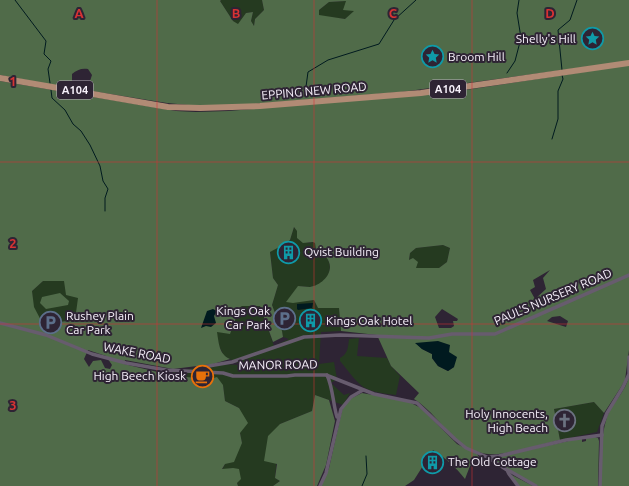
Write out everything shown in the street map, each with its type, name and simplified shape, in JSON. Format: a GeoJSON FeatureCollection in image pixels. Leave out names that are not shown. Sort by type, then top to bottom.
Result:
{"type":"FeatureCollection","features":[{"type":"Feature","properties":{"kind":"main road","name":"EPPING NEW ROAD"},"geometry":{"type":"LineString","coordinates":[[0,78],[168,107],[200,108],[260,106],[421,93],[629,63]]}},
{"type":"Feature","properties":{"kind":"street","name":"PAUL'S NURSERY ROAD"},"geometry":{"type":"LineString","coordinates":[[271,348],[304,337],[316,336],[340,335],[429,338],[452,334],[495,334],[629,275]]}},
{"type":"Feature","properties":{"kind":"street","name":"WAKE ROAD"},"geometry":{"type":"LineString","coordinates":[[0,323],[46,335],[110,360],[166,370],[194,371],[197,368],[232,362],[271,348]]}},
{"type":"Feature","properties":{"kind":"street"},"geometry":{"type":"LineString","coordinates":[[600,486],[602,426],[607,413],[629,374],[629,357]]}},
{"type":"Feature","properties":{"kind":"street","name":"MANOR ROAD"},"geometry":{"type":"LineString","coordinates":[[194,371],[223,373],[234,376],[326,375],[374,394],[417,403],[466,448],[486,457],[507,470],[518,486]]}},
{"type":"Feature","properties":{"kind":"street"},"geometry":{"type":"LineString","coordinates":[[326,375],[338,418]]}},
{"type":"Feature","properties":{"kind":"street"},"geometry":{"type":"LineString","coordinates":[[320,486],[326,473],[341,409],[347,400],[363,390]]}},
{"type":"Feature","properties":{"kind":"street"},"geometry":{"type":"LineString","coordinates":[[486,457],[499,456],[566,440],[602,434]]}},
{"type":"Feature","properties":{"kind":"street"},"geometry":{"type":"LineString","coordinates":[[507,470],[536,486]]}},
{"type":"Feature","properties":{"kind":"green space"},"geometry":{"type":"Polygon","coordinates":[[[0,0],[221,0],[220,1],[233,21],[238,24],[246,13],[253,12],[251,21],[254,26],[255,19],[264,10],[262,0],[629,0],[629,61],[401,92],[230,106],[199,106],[167,103],[85,90],[84,88],[90,81],[92,75],[88,69],[77,70],[72,74],[72,86],[63,87],[0,75],[0,0]],[[346,1],[329,2],[319,10],[319,15],[345,19],[354,11],[343,10],[346,1]]]}},
{"type":"Feature","properties":{"kind":"green space"},"geometry":{"type":"Polygon","coordinates":[[[262,0],[264,10],[255,19],[254,26],[251,21],[253,12],[246,13],[238,25],[233,21],[220,1],[262,0]]]}},
{"type":"Feature","properties":{"kind":"green space"},"geometry":{"type":"Polygon","coordinates":[[[346,1],[355,11],[345,19],[319,16],[319,10],[329,2],[346,1]]]}},
{"type":"Feature","properties":{"kind":"green space"},"geometry":{"type":"Polygon","coordinates":[[[629,65],[629,350],[625,380],[604,413],[594,402],[554,409],[560,440],[514,452],[488,454],[475,451],[462,445],[431,413],[414,399],[419,393],[391,366],[377,335],[341,331],[339,308],[318,308],[314,300],[293,303],[286,302],[298,286],[315,286],[324,280],[330,267],[326,257],[316,250],[315,243],[303,243],[297,238],[297,231],[294,227],[290,240],[270,252],[273,278],[278,285],[272,305],[283,337],[273,342],[260,306],[242,306],[237,309],[235,321],[230,334],[217,332],[222,351],[226,357],[230,359],[213,364],[173,369],[125,360],[124,364],[174,376],[210,379],[217,377],[223,385],[225,401],[239,408],[248,423],[240,433],[242,443],[234,462],[225,464],[222,469],[239,469],[241,479],[237,483],[238,486],[0,486],[0,81],[176,111],[196,112],[228,111],[452,92],[629,65]],[[443,245],[416,248],[410,253],[409,260],[413,258],[418,262],[416,268],[439,268],[447,262],[450,248],[443,245]],[[550,270],[533,280],[535,287],[530,290],[535,299],[546,289],[543,278],[550,270]],[[43,281],[32,291],[34,307],[45,328],[55,332],[59,322],[75,320],[78,298],[66,295],[64,281],[43,281]],[[442,309],[435,317],[439,328],[451,328],[454,326],[453,321],[457,321],[458,319],[442,309]],[[560,316],[552,317],[547,321],[566,327],[568,321],[560,316]],[[416,343],[422,349],[432,354],[432,358],[438,366],[448,371],[454,367],[416,343]],[[88,350],[84,359],[89,367],[93,361],[101,360],[105,368],[110,369],[112,365],[106,356],[88,350]]]}},
{"type":"Feature","properties":{"kind":"green space"},"geometry":{"type":"Polygon","coordinates":[[[294,227],[308,243],[315,243],[327,258],[329,263],[330,268],[327,277],[320,283],[310,287],[298,286],[306,301],[314,300],[318,308],[339,308],[341,331],[321,332],[319,364],[334,362],[337,379],[331,383],[344,395],[350,393],[343,405],[315,395],[312,411],[280,424],[275,478],[280,481],[273,486],[238,486],[233,468],[222,470],[242,443],[239,408],[225,401],[223,385],[210,379],[174,376],[173,372],[215,364],[241,365],[224,356],[219,346],[216,332],[235,321],[237,309],[242,306],[260,306],[274,346],[289,339],[283,337],[272,305],[278,285],[273,278],[270,251],[290,240],[294,227]]]}},
{"type":"Feature","properties":{"kind":"green space"},"geometry":{"type":"Polygon","coordinates":[[[443,245],[450,248],[447,262],[439,268],[415,268],[413,258],[409,261],[410,253],[416,248],[443,245]]]}},
{"type":"Feature","properties":{"kind":"green space"},"geometry":{"type":"Polygon","coordinates":[[[43,281],[64,281],[79,298],[75,320],[59,322],[55,332],[45,328],[33,307],[32,291],[43,281]]]}},
{"type":"Feature","properties":{"kind":"green space"},"geometry":{"type":"Polygon","coordinates":[[[60,293],[69,301],[68,305],[46,309],[40,303],[42,297],[60,293]]]}},
{"type":"Feature","properties":{"kind":"green space"},"geometry":{"type":"Polygon","coordinates":[[[359,338],[357,356],[387,358],[391,366],[400,376],[396,395],[376,392],[363,387],[340,361],[340,358],[347,350],[349,339],[359,338]]]}},
{"type":"Feature","properties":{"kind":"green space"},"geometry":{"type":"Polygon","coordinates":[[[629,376],[629,486],[600,486],[601,451],[607,417],[625,387],[629,376]]]}},
{"type":"Feature","properties":{"kind":"green space"},"geometry":{"type":"Polygon","coordinates":[[[362,393],[407,401],[421,408],[457,444],[477,454],[479,457],[470,466],[465,479],[450,463],[433,450],[414,480],[405,486],[321,486],[329,468],[343,406],[348,400],[362,393]]]}},
{"type":"Feature","properties":{"kind":"green space"},"geometry":{"type":"Polygon","coordinates":[[[315,395],[329,400],[335,421],[326,465],[317,486],[273,486],[280,481],[275,478],[277,464],[264,461],[268,436],[280,424],[312,411],[315,395]]]}},
{"type":"Feature","properties":{"kind":"green space"},"geometry":{"type":"Polygon","coordinates":[[[594,402],[604,413],[597,432],[560,440],[554,409],[594,402]]]}},
{"type":"Feature","properties":{"kind":"green space"},"geometry":{"type":"Polygon","coordinates":[[[582,438],[582,442],[586,441],[586,438],[598,438],[599,441],[598,486],[538,486],[512,472],[492,458],[582,438]]]}},
{"type":"Feature","properties":{"kind":"green space"},"geometry":{"type":"Polygon","coordinates":[[[510,474],[533,486],[519,486],[510,474]]]}},
{"type":"Feature","properties":{"kind":"shaded area"},"geometry":{"type":"Polygon","coordinates":[[[313,303],[312,308],[297,309],[297,304],[313,303]]]}},
{"type":"Feature","properties":{"kind":"shaded area"},"geometry":{"type":"Polygon","coordinates":[[[213,309],[217,311],[214,316],[216,323],[211,327],[206,326],[201,328],[207,311],[213,309]]]}},
{"type":"Feature","properties":{"kind":"shaded area"},"geometry":{"type":"Polygon","coordinates":[[[438,341],[450,345],[449,352],[457,357],[454,367],[448,371],[438,366],[432,358],[432,354],[422,349],[415,343],[438,341]]]}},
{"type":"Feature","properties":{"kind":"waterway"},"geometry":{"type":"LineString","coordinates":[[15,0],[46,41],[44,54],[51,61],[48,69],[50,83]]}},
{"type":"Feature","properties":{"kind":"waterway"},"geometry":{"type":"LineString","coordinates":[[305,94],[308,72],[328,60],[379,44],[394,20],[416,0]]}},
{"type":"Feature","properties":{"kind":"waterway"},"geometry":{"type":"LineString","coordinates":[[507,73],[515,61],[521,38],[517,13],[519,0]]}},
{"type":"Feature","properties":{"kind":"waterway"},"geometry":{"type":"LineString","coordinates":[[562,70],[558,30],[570,20],[577,0]]}},
{"type":"Feature","properties":{"kind":"waterway"},"geometry":{"type":"LineString","coordinates":[[552,139],[558,119],[558,91],[563,79],[562,75]]}},
{"type":"Feature","properties":{"kind":"waterway"},"geometry":{"type":"LineString","coordinates":[[51,90],[52,98],[65,110],[73,124],[81,131],[90,145],[100,166],[103,181],[108,189],[105,198],[105,211]]}},
{"type":"Feature","properties":{"kind":"waterway"},"geometry":{"type":"LineString","coordinates":[[362,486],[367,474],[366,456]]}},
{"type":"Feature","properties":{"kind":"place","name":"Shelly's Hill"},"geometry":{"type":"Point","coordinates":[592,39]}},
{"type":"Feature","properties":{"kind":"place","name":"Broom Hill"},"geometry":{"type":"Point","coordinates":[432,57]}},
{"type":"Feature","properties":{"kind":"place","name":"Qvist Building"},"geometry":{"type":"Point","coordinates":[289,252]}},
{"type":"Feature","properties":{"kind":"place","name":"Kings Oak Car Park"},"geometry":{"type":"Point","coordinates":[285,318]}},
{"type":"Feature","properties":{"kind":"place","name":"Kings Oak Hotel"},"geometry":{"type":"Point","coordinates":[310,321]}},
{"type":"Feature","properties":{"kind":"place","name":"Rushey Plain Car Park"},"geometry":{"type":"Point","coordinates":[50,323]}},
{"type":"Feature","properties":{"kind":"place","name":"High Beech Kiosk"},"geometry":{"type":"Point","coordinates":[202,376]}},
{"type":"Feature","properties":{"kind":"place","name":"Holy Innocents, High Beach"},"geometry":{"type":"Point","coordinates":[564,421]}},
{"type":"Feature","properties":{"kind":"place","name":"The Old Cottage"},"geometry":{"type":"Point","coordinates":[432,462]}}]}
